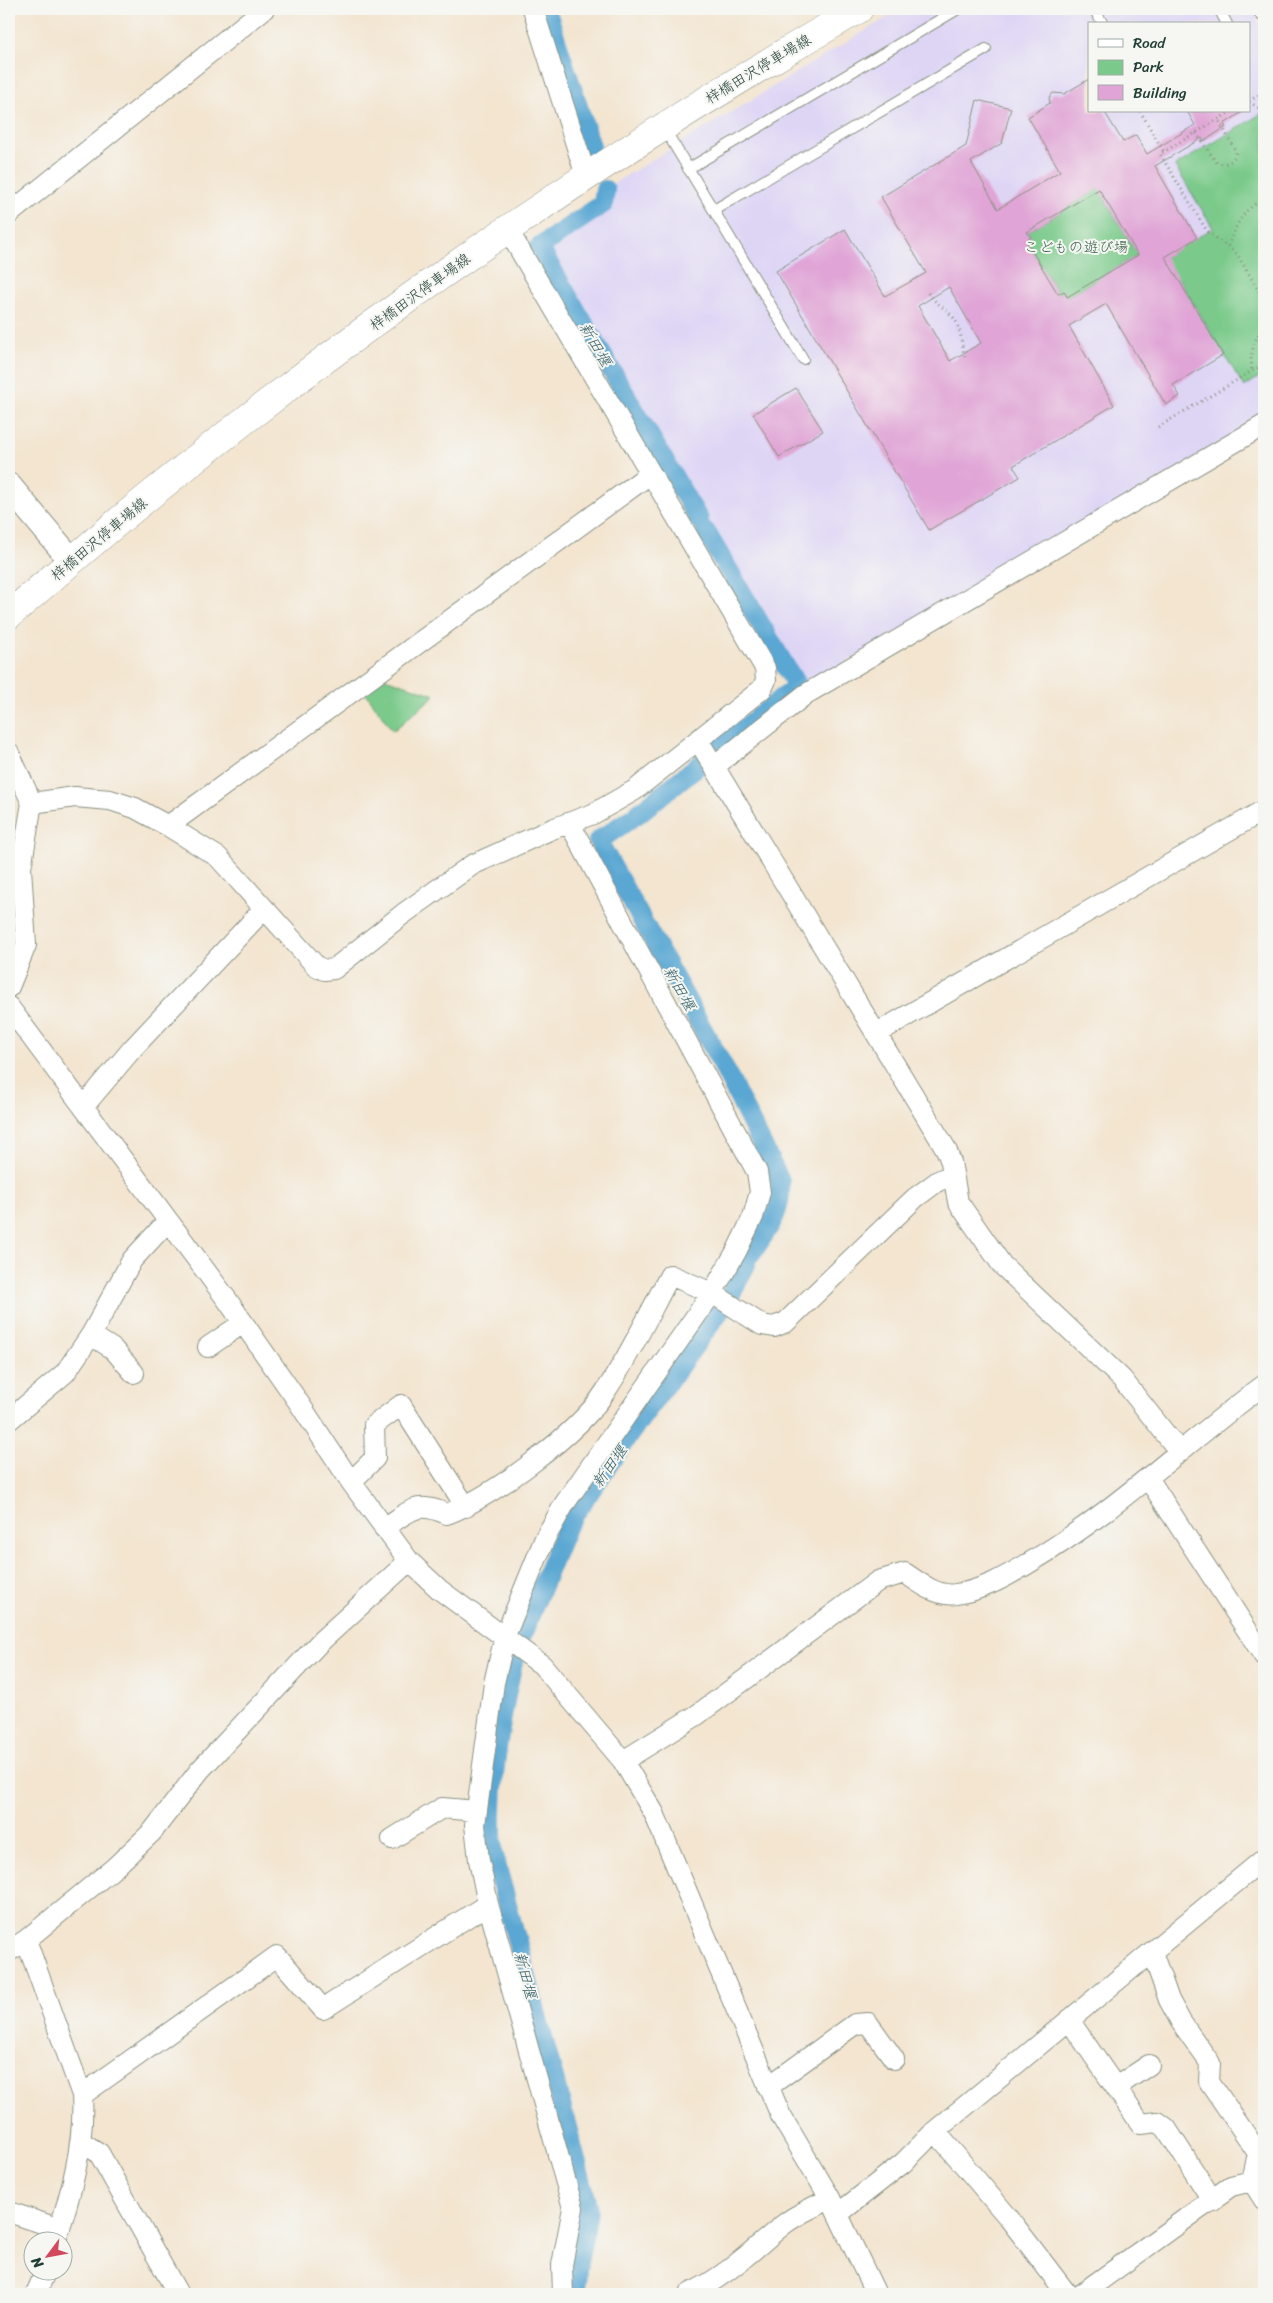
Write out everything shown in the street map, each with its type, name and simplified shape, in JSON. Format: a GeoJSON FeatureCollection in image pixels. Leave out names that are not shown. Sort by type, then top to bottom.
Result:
{"type":"FeatureCollection","features":[{"type":"Feature","properties":{"kind":"main road","name":"梓橋田沢停車場線"},"geometry":{"type":"LineString","coordinates":[[9,615],[153,493],[290,387],[418,292],[586,176],[663,127],[859,9]]}},
{"type":"Feature","properties":{"kind":"street"},"geometry":{"type":"LineString","coordinates":[[9,214],[264,9]]}},
{"type":"Feature","properties":{"kind":"street"},"geometry":{"type":"LineString","coordinates":[[533,9],[586,176]]}},
{"type":"Feature","properties":{"kind":"street"},"geometry":{"type":"LineString","coordinates":[[32,803],[75,798],[110,800],[135,808],[168,826],[218,857],[316,966],[324,970],[334,969],[403,914],[472,865],[552,829],[593,814],[635,790],[762,689],[766,680],[765,668],[508,230]]}},
{"type":"Feature","properties":{"kind":"street"},"geometry":{"type":"LineString","coordinates":[[715,766],[806,694],[1264,425]]}},
{"type":"Feature","properties":{"kind":"street"},"geometry":{"type":"LineString","coordinates":[[168,826],[650,474]]}},
{"type":"Feature","properties":{"kind":"street"},"geometry":{"type":"LineString","coordinates":[[9,486],[72,561]]}},
{"type":"Feature","properties":{"kind":"street"},"geometry":{"type":"LineString","coordinates":[[698,740],[946,1149],[952,1162],[952,1175],[958,1202],[1002,1265],[1122,1379],[1179,1451]]}},
{"type":"Feature","properties":{"kind":"street"},"geometry":{"type":"LineString","coordinates":[[9,753],[32,803],[21,868],[26,945],[9,986]]}},
{"type":"Feature","properties":{"kind":"street"},"geometry":{"type":"LineString","coordinates":[[877,1033],[1264,810]]}},
{"type":"Feature","properties":{"kind":"street"},"geometry":{"type":"LineString","coordinates":[[563,2294],[562,2265],[573,2208],[488,1904],[479,1860],[475,1825],[494,1683],[505,1636],[545,1538],[565,1503],[712,1293],[736,1252],[752,1217],[760,1192],[757,1172],[570,824]]}},
{"type":"Feature","properties":{"kind":"street"},"geometry":{"type":"LineString","coordinates":[[84,1106],[133,1048],[264,909]]}},
{"type":"Feature","properties":{"kind":"street"},"geometry":{"type":"LineString","coordinates":[[9,1007],[84,1106],[242,1323],[297,1400],[350,1482],[409,1561],[440,1590],[542,1665],[622,1761],[654,1813],[781,2116],[834,2206],[876,2294]]}},
{"type":"Feature","properties":{"kind":"street"},"geometry":{"type":"LineString","coordinates":[[384,1528],[419,1506],[430,1507],[446,1514],[466,1507],[542,1454],[588,1414],[605,1393],[670,1276],[712,1293],[762,1325],[774,1327],[780,1325],[786,1322],[915,1198],[938,1180],[952,1175]]}},
{"type":"Feature","properties":{"kind":"street"},"geometry":{"type":"LineString","coordinates":[[9,1420],[65,1373],[91,1335],[132,1260],[168,1221]]}},
{"type":"Feature","properties":{"kind":"street"},"geometry":{"type":"LineString","coordinates":[[208,1347],[242,1323]]}},
{"type":"Feature","properties":{"kind":"street"},"geometry":{"type":"LineString","coordinates":[[91,1335],[113,1348],[134,1373]]}},
{"type":"Feature","properties":{"kind":"street"},"geometry":{"type":"LineString","coordinates":[[622,1761],[697,1715],[878,1581],[905,1573],[931,1590],[954,1595],[979,1588],[1011,1574],[1061,1544],[1148,1478],[1179,1451],[1264,1385]]}},
{"type":"Feature","properties":{"kind":"street"},"geometry":{"type":"LineString","coordinates":[[350,1482],[375,1458],[374,1425],[401,1405],[466,1507]]}},
{"type":"Feature","properties":{"kind":"street"},"geometry":{"type":"LineString","coordinates":[[1148,1478],[1264,1656]]}},
{"type":"Feature","properties":{"kind":"street"},"geometry":{"type":"LineString","coordinates":[[9,1951],[26,1940],[114,1868],[152,1832],[200,1770],[321,1641],[409,1561]]}},
{"type":"Feature","properties":{"kind":"street"},"geometry":{"type":"LineString","coordinates":[[392,1838],[442,1808],[477,1811]]}},
{"type":"Feature","properties":{"kind":"street"},"geometry":{"type":"LineString","coordinates":[[689,2294],[727,2273],[755,2251],[784,2224],[834,2206],[903,2162],[935,2131],[1264,1859]]}},
{"type":"Feature","properties":{"kind":"street"},"geometry":{"type":"LineString","coordinates":[[82,2095],[277,1956],[322,2009],[488,1904]]}},
{"type":"Feature","properties":{"kind":"street"},"geometry":{"type":"LineString","coordinates":[[26,1940],[82,2095],[84,2118],[81,2142],[59,2230]]}},
{"type":"Feature","properties":{"kind":"street"},"geometry":{"type":"LineString","coordinates":[[1152,1952],[1169,2000],[1181,2022],[1210,2063],[1209,2081],[1258,2153],[1252,2182],[1264,2200]]}},
{"type":"Feature","properties":{"kind":"street"},"geometry":{"type":"LineString","coordinates":[[1070,2020],[1140,2124],[1158,2122],[1166,2128],[1213,2200]]}},
{"type":"Feature","properties":{"kind":"street"},"geometry":{"type":"LineString","coordinates":[[768,2087],[855,2024],[868,2023],[894,2059]]}},
{"type":"Feature","properties":{"kind":"street"},"geometry":{"type":"LineString","coordinates":[[1116,2087],[1149,2065]]}},
{"type":"Feature","properties":{"kind":"street"},"geometry":{"type":"LineString","coordinates":[[935,2131],[1008,2217],[1066,2294]]}},
{"type":"Feature","properties":{"kind":"street"},"geometry":{"type":"LineString","coordinates":[[81,2142],[99,2153],[178,2294]]}},
{"type":"Feature","properties":{"kind":"street"},"geometry":{"type":"LineString","coordinates":[[1081,2294],[1232,2186],[1252,2182]]}},
{"type":"Feature","properties":{"kind":"street"},"geometry":{"type":"LineString","coordinates":[[9,2212],[47,2230]]}},
{"type":"Feature","properties":{"kind":"street"},"geometry":{"type":"LineString","coordinates":[[36,2294],[42,2280]]}},
{"type":"Feature","properties":{"kind":"lane"},"geometry":{"type":"LineString","coordinates":[[688,169],[958,9]]}},
{"type":"Feature","properties":{"kind":"lane"},"geometry":{"type":"LineString","coordinates":[[1094,9],[1102,22]]}},
{"type":"Feature","properties":{"kind":"lane"},"geometry":{"type":"LineString","coordinates":[[1219,9],[1226,22]]}},
{"type":"Feature","properties":{"kind":"lane"},"geometry":{"type":"LineString","coordinates":[[714,210],[986,49]]}},
{"type":"Feature","properties":{"kind":"lane"},"geometry":{"type":"LineString","coordinates":[[663,127],[803,359]]}},
{"type":"Feature","properties":{"kind":"path"},"geometry":{"type":"LineString","coordinates":[[1250,100],[1264,92]]}},
{"type":"Feature","properties":{"kind":"path"},"geometry":{"type":"LineString","coordinates":[[1250,102],[1264,111]]}},
{"type":"Feature","properties":{"kind":"path"},"geometry":{"type":"LineString","coordinates":[[1141,112],[1164,152]]}},
{"type":"Feature","properties":{"kind":"path"},"geometry":{"type":"LineString","coordinates":[[1230,112],[1160,154],[1207,232],[1228,246],[1236,254],[1259,291],[1263,308],[1264,326],[1254,343],[1251,358],[1252,372]]}},
{"type":"Feature","properties":{"kind":"path"},"geometry":{"type":"LineString","coordinates":[[1196,133],[1216,163],[1224,165],[1230,162],[1235,158],[1236,152],[1218,119]]}},
{"type":"Feature","properties":{"kind":"path"},"geometry":{"type":"LineString","coordinates":[[1228,246],[1242,214],[1251,205],[1264,199]]}},
{"type":"Feature","properties":{"kind":"path"},"geometry":{"type":"LineString","coordinates":[[928,293],[934,301],[953,316],[959,327],[965,358]]}},
{"type":"Feature","properties":{"kind":"path"},"geometry":{"type":"LineString","coordinates":[[1158,427],[1264,364]]}},
{"type":"Feature","properties":{"kind":"shaded area"},"geometry":{"type":"Polygon","coordinates":[[[901,9],[1255,9],[1264,42],[1264,418],[804,687],[549,254],[548,246],[611,202],[611,185],[901,9]]]}},
{"type":"Feature","properties":{"kind":"green space"},"geometry":{"type":"Polygon","coordinates":[[[1264,112],[1264,374],[1244,387],[1178,278],[1166,284],[1153,264],[1213,228],[1175,166],[1264,112]]]}},
{"type":"Feature","properties":{"kind":"green space","name":"こどもの遊び場"},"geometry":{"type":"Polygon","coordinates":[[[1099,189],[1138,255],[1067,297],[1064,291],[1058,294],[1026,241],[1031,237],[1027,232],[1099,189]]]}},
{"type":"Feature","properties":{"kind":"green space"},"geometry":{"type":"Polygon","coordinates":[[[385,678],[435,695],[393,731],[365,692],[385,678]]]}},
{"type":"Feature","properties":{"kind":"building"},"geometry":{"type":"Polygon","coordinates":[[[1088,80],[1088,112],[1105,112],[1123,142],[1136,135],[1147,154],[1195,125],[1188,112],[1242,112],[1224,124],[1226,127],[1204,141],[1202,138],[1155,166],[1197,238],[1165,257],[1223,355],[1173,385],[1180,396],[1166,405],[1106,304],[1069,326],[1114,405],[1013,466],[1020,477],[929,530],[776,271],[845,229],[885,296],[926,273],[881,197],[966,146],[977,100],[1011,108],[1002,143],[971,162],[998,209],[1060,171],[1028,117],[1050,103],[1049,98],[1053,93],[1064,94],[1088,80]],[[1099,189],[1027,232],[1031,237],[1026,241],[1058,294],[1064,291],[1067,297],[1138,255],[1099,189]],[[949,287],[918,306],[950,361],[981,343],[949,287]]]}},
{"type":"Feature","properties":{"kind":"building"},"geometry":{"type":"Polygon","coordinates":[[[796,388],[823,431],[779,457],[753,414],[796,388]]]}},
{"type":"Feature","properties":{"kind":"waterway","name":"新田堰"},"geometry":{"type":"LineString","coordinates":[[546,9],[591,146]]}},
{"type":"Feature","properties":{"kind":"waterway","name":"新田堰"},"geometry":{"type":"LineString","coordinates":[[605,190],[603,204],[539,247],[699,520]]}},
{"type":"Feature","properties":{"kind":"waterway","name":"新田堰"},"geometry":{"type":"LineString","coordinates":[[706,532],[797,686],[716,751]]}},
{"type":"Feature","properties":{"kind":"waterway","name":"新田堰"},"geometry":{"type":"LineString","coordinates":[[700,764],[639,813],[598,841],[721,1062],[780,1181],[777,1211],[752,1253]]}},
{"type":"Feature","properties":{"kind":"waterway","name":"新田堰"},"geometry":{"type":"LineString","coordinates":[[732,1292],[746,1264]]}},
{"type":"Feature","properties":{"kind":"waterway","name":"新田堰"},"geometry":{"type":"LineString","coordinates":[[521,1637],[567,1525],[628,1436],[722,1308]]}},
{"type":"Feature","properties":{"kind":"waterway","name":"新田堰"},"geometry":{"type":"LineString","coordinates":[[515,1654],[496,1752],[492,1802],[493,1852],[588,2205],[578,2260],[577,2294]]}}]}
